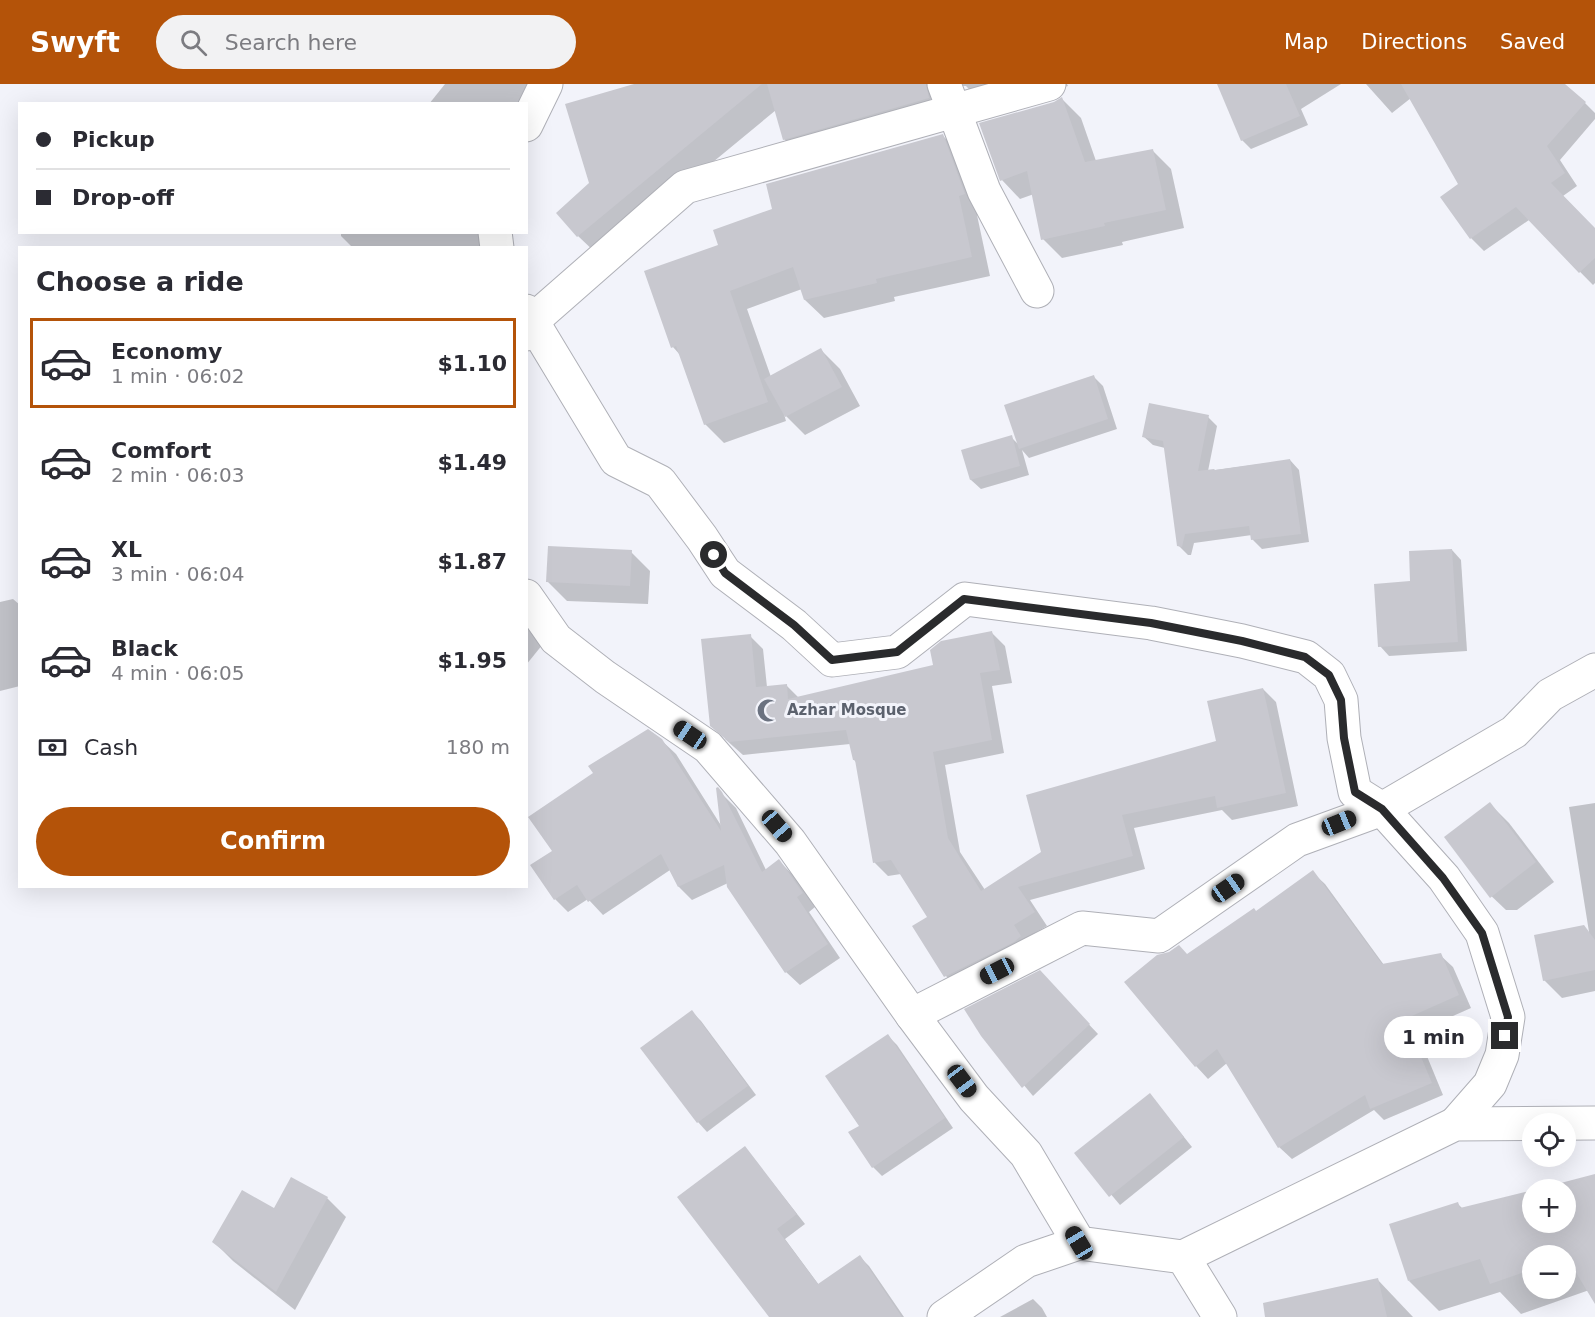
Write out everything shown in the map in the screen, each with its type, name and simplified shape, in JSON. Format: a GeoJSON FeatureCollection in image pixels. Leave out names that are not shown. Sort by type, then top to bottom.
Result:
{"type":"FeatureCollection","features":[{"type":"Feature","properties":{"kind":"street"},"geometry":{"type":"LineString","coordinates":[[528,121],[546,84]]}},
{"type":"Feature","properties":{"kind":"street"},"geometry":{"type":"LineString","coordinates":[[944,1317],[1026,1261],[1079,1243],[1182,1257],[1455,1124],[1490,1084],[1502,1055],[1508,1017],[1482,933],[1443,878],[1382,809],[1355,792],[1344,738],[1341,700],[1329,675],[1305,657],[1242,641],[1151,623],[964,599],[897,652],[832,660],[794,625],[725,573],[660,482],[615,460],[528,322],[685,187],[948,97],[1049,84]]}},
{"type":"Feature","properties":{"kind":"street"},"geometry":{"type":"LineString","coordinates":[[948,97],[984,191],[1037,291]]}},
{"type":"Feature","properties":{"kind":"street"},"geometry":{"type":"LineString","coordinates":[[528,599],[556,639],[604,677],[708,747],[790,842],[912,1015],[974,1098],[1026,1154],[1079,1243]]}},
{"type":"Feature","properties":{"kind":"street"},"geometry":{"type":"LineString","coordinates":[[912,1015],[1082,928],[1159,936],[1297,840],[1382,809],[1514,732],[1550,695],[1595,670]]}},
{"type":"Feature","properties":{"kind":"street"},"geometry":{"type":"LineString","coordinates":[[1455,1124],[1595,1123]]}},
{"type":"Feature","properties":{"kind":"street"},"geometry":{"type":"LineString","coordinates":[[1182,1257],[1220,1317]]}},
{"type":"Feature","properties":{"kind":"building"},"geometry":{"type":"Polygon","coordinates":[[[634,84],[762,84],[577,237],[556,213],[589,183],[565,104],[634,84]]]}},
{"type":"Feature","properties":{"kind":"building"},"geometry":{"type":"Polygon","coordinates":[[[767,84],[926,84],[929,98],[783,140],[767,84]]]}},
{"type":"Feature","properties":{"kind":"building"},"geometry":{"type":"Polygon","coordinates":[[[1217,84],[1286,84],[1300,116],[1241,141],[1217,84]]]}},
{"type":"Feature","properties":{"kind":"building"},"geometry":{"type":"Polygon","coordinates":[[[1401,84],[1565,84],[1586,102],[1547,146],[1565,173],[1551,183],[1595,228],[1595,258],[1579,273],[1516,207],[1470,239],[1440,197],[1458,184],[1401,84]]]}},
{"type":"Feature","properties":{"kind":"building"},"geometry":{"type":"Polygon","coordinates":[[[1062,97],[1085,162],[1153,149],[1166,210],[1104,223],[1105,226],[1041,240],[1027,171],[1000,181],[979,123],[1054,102],[1062,97]]]}},
{"type":"Feature","properties":{"kind":"building"},"geometry":{"type":"Polygon","coordinates":[[[943,134],[965,194],[959,196],[972,257],[876,279],[877,283],[804,300],[793,267],[730,291],[768,402],[704,425],[676,346],[671,348],[644,271],[718,245],[713,230],[772,209],[766,184],[943,134]]]}},
{"type":"Feature","properties":{"kind":"building"},"geometry":{"type":"Polygon","coordinates":[[[821,348],[842,387],[785,417],[764,379],[821,348]]]}},
{"type":"Feature","properties":{"kind":"building"},"geometry":{"type":"Polygon","coordinates":[[[1094,375],[1108,419],[1019,449],[1004,405],[1094,375]]]}},
{"type":"Feature","properties":{"kind":"building"},"geometry":{"type":"Polygon","coordinates":[[[1149,403],[1209,415],[1198,471],[1290,459],[1301,534],[1251,540],[1249,526],[1185,534],[1182,547],[1177,546],[1163,441],[1142,437],[1149,403]]]}},
{"type":"Feature","properties":{"kind":"building"},"geometry":{"type":"Polygon","coordinates":[[[1012,435],[1020,466],[970,480],[961,450],[1012,435]]]}},
{"type":"Feature","properties":{"kind":"building"},"geometry":{"type":"Polygon","coordinates":[[[548,546],[632,550],[630,586],[546,582],[548,546]]]}},
{"type":"Feature","properties":{"kind":"building"},"geometry":{"type":"Polygon","coordinates":[[[1452,549],[1458,642],[1378,647],[1374,584],[1410,581],[1409,551],[1452,549]]]}},
{"type":"Feature","properties":{"kind":"building"},"geometry":{"type":"Polygon","coordinates":[[[992,631],[1000,670],[980,673],[992,740],[933,752],[948,838],[981,891],[1041,852],[1026,795],[1216,741],[1207,701],[1263,688],[1286,793],[1217,808],[1215,796],[1122,815],[1133,856],[1018,887],[1035,912],[1014,925],[1021,936],[1014,942],[944,977],[912,926],[927,917],[891,860],[873,863],[855,760],[853,760],[846,730],[729,742],[710,726],[701,639],[751,634],[756,687],[787,684],[788,699],[933,665],[930,650],[941,641],[992,631]]]}},
{"type":"Feature","properties":{"kind":"building"},"geometry":{"type":"Polygon","coordinates":[[[648,729],[662,739],[721,831],[716,788],[718,787],[722,792],[762,872],[779,859],[803,893],[797,897],[828,944],[785,973],[727,887],[724,865],[678,887],[661,854],[588,902],[577,885],[554,900],[530,865],[552,851],[528,817],[593,773],[588,766],[648,729]]]}},
{"type":"Feature","properties":{"kind":"building"},"geometry":{"type":"Polygon","coordinates":[[[1490,802],[1536,862],[1490,898],[1444,837],[1490,802]]]}},
{"type":"Feature","properties":{"kind":"building"},"geometry":{"type":"Polygon","coordinates":[[[1313,870],[1382,964],[1441,953],[1459,995],[1405,1019],[1432,1083],[1370,1109],[1365,1095],[1278,1148],[1217,1049],[1195,1067],[1124,982],[1157,955],[1169,952],[1179,945],[1187,954],[1254,908],[1256,911],[1313,870]]]}},
{"type":"Feature","properties":{"kind":"building"},"geometry":{"type":"Polygon","coordinates":[[[1584,925],[1595,940],[1595,970],[1543,981],[1534,935],[1584,925]]]}},
{"type":"Feature","properties":{"kind":"building"},"geometry":{"type":"Polygon","coordinates":[[[1040,970],[1090,1024],[1022,1088],[981,1036],[964,1009],[1040,970]]]}},
{"type":"Feature","properties":{"kind":"building"},"geometry":{"type":"Polygon","coordinates":[[[692,1010],[748,1086],[697,1123],[640,1048],[692,1010]]]}},
{"type":"Feature","properties":{"kind":"building"},"geometry":{"type":"Polygon","coordinates":[[[888,1034],[945,1118],[872,1168],[848,1132],[859,1126],[825,1076],[888,1034]]]}},
{"type":"Feature","properties":{"kind":"building"},"geometry":{"type":"Polygon","coordinates":[[[1150,1093],[1184,1137],[1109,1197],[1074,1153],[1150,1093]]]}},
{"type":"Feature","properties":{"kind":"building"},"geometry":{"type":"Polygon","coordinates":[[[745,1146],[797,1214],[777,1229],[818,1284],[860,1255],[902,1317],[769,1317],[677,1197],[745,1146]]]}},
{"type":"Feature","properties":{"kind":"building"},"geometry":{"type":"Polygon","coordinates":[[[1595,1174],[1595,1304],[1576,1273],[1576,1245],[1522,1245],[1522,1273],[1490,1284],[1480,1259],[1408,1281],[1389,1224],[1458,1202],[1460,1208],[1522,1193],[1522,1233],[1576,1233],[1576,1179],[1595,1174]]]}},
{"type":"Feature","properties":{"kind":"building"},"geometry":{"type":"Polygon","coordinates":[[[291,1177],[328,1197],[276,1292],[212,1242],[242,1190],[274,1208],[291,1177]]]}},
{"type":"Feature","properties":{"kind":"building"},"geometry":{"type":"Polygon","coordinates":[[[1378,1278],[1387,1317],[1265,1317],[1263,1303],[1378,1278]]]}},
{"type":"Feature","properties":{"kind":"place","name":"Azhar Mosque"},"geometry":{"type":"Point","coordinates":[769,710]}},
{"type":"Feature","properties":{"kind":"route"},"geometry":{"type":"LineString","coordinates":[[714,555],[725,573],[794,625],[832,660],[897,652],[964,599],[1151,623],[1242,641],[1305,657],[1329,675],[1341,700],[1344,738],[1355,792],[1382,809],[1443,878],[1482,933],[1508,1017],[1505,1036]]}}]}
